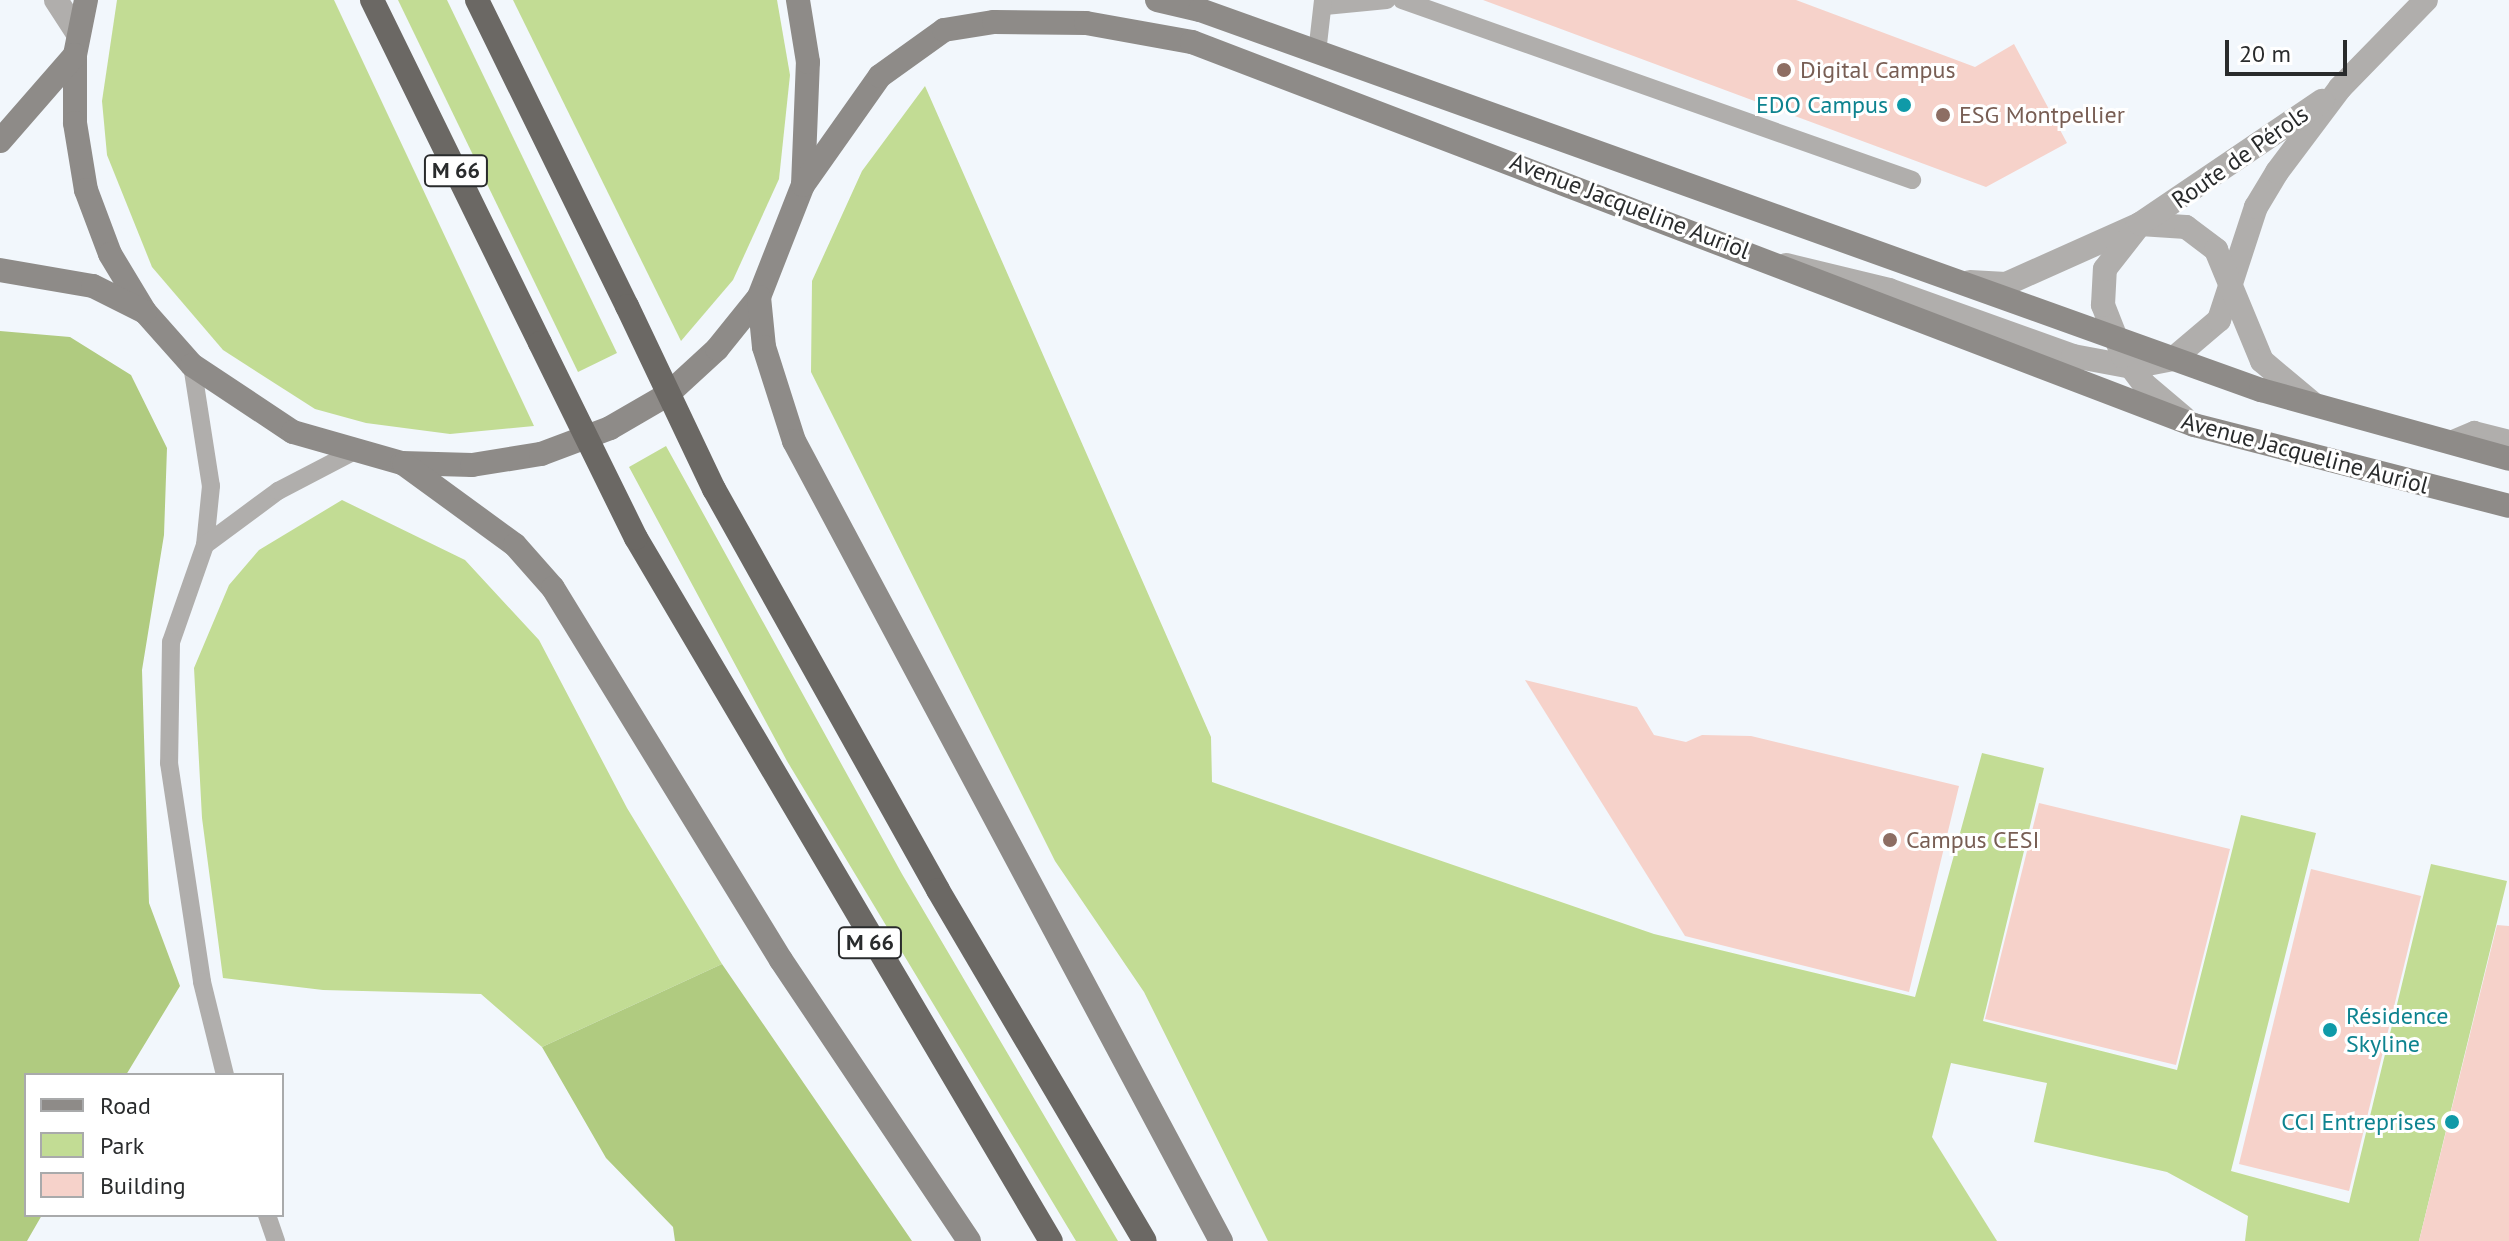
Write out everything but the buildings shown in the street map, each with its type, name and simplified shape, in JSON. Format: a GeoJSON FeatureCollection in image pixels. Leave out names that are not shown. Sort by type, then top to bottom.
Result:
{"type":"FeatureCollection","features":[{"type":"Feature","properties":{"kind":"highway","name":"M 66"},"geometry":{"type":"LineString","coordinates":[[372,0],[636,538],[860,927],[1051,1241]]}},
{"type":"Feature","properties":{"kind":"highway"},"geometry":{"type":"LineString","coordinates":[[477,0],[714,489],[938,890],[1145,1241]]}},
{"type":"Feature","properties":{"kind":"main road"},"geometry":{"type":"LineString","coordinates":[[86,0],[76,44],[75,123],[86,190],[110,254],[145,312],[192,365],[280,425],[351,453],[402,463],[472,465],[541,454],[610,428],[667,395],[717,349],[759,297],[803,185],[808,62],[798,0]]}},
{"type":"Feature","properties":{"kind":"main road","name":"Avenue Jacqueline Auriol"},"geometry":{"type":"LineString","coordinates":[[1157,0],[1317,53],[2173,359],[2442,443],[2509,459]]}},
{"type":"Feature","properties":{"kind":"main road","name":"Avenue Jacqueline Auriol"},"geometry":{"type":"LineString","coordinates":[[803,185],[880,76],[944,30],[994,22],[1086,23],[1192,42],[1784,265],[2194,425],[2509,506]]}},
{"type":"Feature","properties":{"kind":"main road"},"geometry":{"type":"LineString","coordinates":[[0,141],[76,44]]}},
{"type":"Feature","properties":{"kind":"main road"},"geometry":{"type":"LineString","coordinates":[[0,270],[93,286],[145,312]]}},
{"type":"Feature","properties":{"kind":"main road"},"geometry":{"type":"LineString","coordinates":[[759,297],[764,347],[794,441],[1221,1241]]}},
{"type":"Feature","properties":{"kind":"main road"},"geometry":{"type":"LineString","coordinates":[[402,463],[504,536],[553,588],[781,960],[969,1241]]}},
{"type":"Feature","properties":{"kind":"street"},"geometry":{"type":"LineString","coordinates":[[56,0],[76,44]]}},
{"type":"Feature","properties":{"kind":"street","name":"Route de Pérols"},"geometry":{"type":"LineString","coordinates":[[2229,291],[2256,207],[2340,88],[2426,0]]}},
{"type":"Feature","properties":{"kind":"street","name":"Route de Pérols"},"geometry":{"type":"LineString","coordinates":[[2140,224],[2340,88]]}},
{"type":"Feature","properties":{"kind":"street"},"geometry":{"type":"LineString","coordinates":[[1947,279],[2006,284],[2140,224],[2171,223],[2203,236],[2224,264],[2229,291],[2262,361],[2318,406]]}},
{"type":"Feature","properties":{"kind":"street"},"geometry":{"type":"LineString","coordinates":[[2140,224],[2114,251],[2102,285],[2114,338],[2138,376],[2194,425]]}},
{"type":"Feature","properties":{"kind":"street"},"geometry":{"type":"LineString","coordinates":[[1784,265],[1823,269],[2138,376],[2173,359],[2210,332],[2229,291]]}},
{"type":"Feature","properties":{"kind":"lane"},"geometry":{"type":"LineString","coordinates":[[1317,53],[1324,3],[1387,0]]}},
{"type":"Feature","properties":{"kind":"lane"},"geometry":{"type":"LineString","coordinates":[[1402,0],[1912,180]]}},
{"type":"Feature","properties":{"kind":"lane"},"geometry":{"type":"LineString","coordinates":[[192,365],[211,486],[205,545],[171,642],[169,763],[202,982],[225,1073]]}},
{"type":"Feature","properties":{"kind":"lane"},"geometry":{"type":"LineString","coordinates":[[2442,443],[2474,430],[2509,439]]}},
{"type":"Feature","properties":{"kind":"lane"},"geometry":{"type":"LineString","coordinates":[[205,545],[278,491],[351,453]]}},
{"type":"Feature","properties":{"kind":"lane"},"geometry":{"type":"LineString","coordinates":[[268,1217],[276,1241]]}},
{"type":"Feature","properties":{"kind":"green space"},"geometry":{"type":"Polygon","coordinates":[[[117,0],[334,0],[534,426],[450,434],[366,423],[315,409],[223,350],[152,267],[107,155],[102,101],[117,0]]]}},
{"type":"Feature","properties":{"kind":"green space"},"geometry":{"type":"Polygon","coordinates":[[[398,0],[447,0],[617,353],[578,372],[398,0]]]}},
{"type":"Feature","properties":{"kind":"green space"},"geometry":{"type":"Polygon","coordinates":[[[513,0],[777,0],[790,75],[779,179],[733,280],[681,341],[513,0]]]}},
{"type":"Feature","properties":{"kind":"green space"},"geometry":{"type":"Polygon","coordinates":[[[925,86],[1211,737],[1212,782],[1654,934],[1915,997],[1982,753],[2044,768],[1983,1021],[2177,1070],[2241,815],[2316,833],[2231,1171],[2349,1203],[2431,864],[2507,881],[2419,1241],[2245,1241],[2248,1216],[2167,1172],[2034,1142],[2047,1083],[1951,1063],[1932,1137],[1997,1241],[1268,1241],[1144,992],[1055,861],[811,372],[812,281],[862,171],[925,86]]]}},
{"type":"Feature","properties":{"kind":"green space"},"geometry":{"type":"Polygon","coordinates":[[[0,331],[70,337],[131,375],[167,448],[164,535],[142,670],[149,903],[180,986],[127,1073],[24,1073],[24,1217],[41,1217],[27,1241],[0,1241],[0,331]]]}},
{"type":"Feature","properties":{"kind":"green space"},"geometry":{"type":"Polygon","coordinates":[[[666,446],[902,874],[1118,1241],[1076,1241],[787,761],[629,467],[666,446]]]}},
{"type":"Feature","properties":{"kind":"green space"},"geometry":{"type":"Polygon","coordinates":[[[342,500],[465,560],[539,640],[627,808],[722,964],[542,1047],[481,994],[323,990],[223,978],[202,818],[194,668],[229,585],[259,550],[342,500]]]}},
{"type":"Feature","properties":{"kind":"green space"},"geometry":{"type":"Polygon","coordinates":[[[722,964],[912,1241],[675,1241],[673,1227],[606,1158],[542,1047],[722,964]]]}},
{"type":"Feature","properties":{"kind":"place","name":"Digital Campus"},"geometry":{"type":"Point","coordinates":[1784,70]}},
{"type":"Feature","properties":{"kind":"place","name":"EDO Campus"},"geometry":{"type":"Point","coordinates":[1904,105]}},
{"type":"Feature","properties":{"kind":"place","name":"ESG Montpellier"},"geometry":{"type":"Point","coordinates":[1943,115]}},
{"type":"Feature","properties":{"kind":"place","name":"Campus CESI"},"geometry":{"type":"Point","coordinates":[1890,840]}},
{"type":"Feature","properties":{"kind":"place","name":"Résidence Skyline"},"geometry":{"type":"Point","coordinates":[2330,1030]}},
{"type":"Feature","properties":{"kind":"place","name":"CCI Entreprises"},"geometry":{"type":"Point","coordinates":[2452,1122]}}]}
